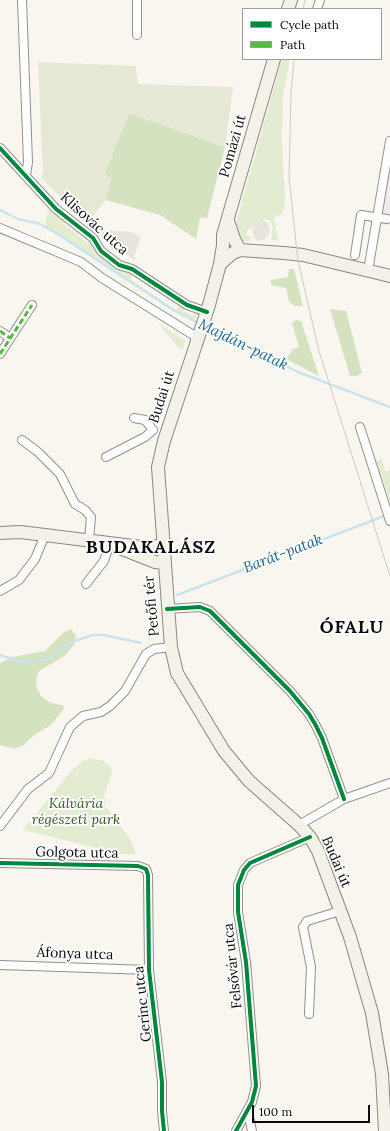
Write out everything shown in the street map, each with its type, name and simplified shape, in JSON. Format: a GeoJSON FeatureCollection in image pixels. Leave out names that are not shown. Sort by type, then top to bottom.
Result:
{"type":"FeatureCollection","features":[{"type":"Feature","properties":{"kind":"main road","name":"Pomázi út"},"geometry":{"type":"LineString","coordinates":[[223,245],[223,235],[274,60]]}},
{"type":"Feature","properties":{"kind":"main road"},"geometry":{"type":"LineString","coordinates":[[228,221],[236,248]]}},
{"type":"Feature","properties":{"kind":"main road"},"geometry":{"type":"LineString","coordinates":[[223,245],[236,248],[297,254],[390,276]]}},
{"type":"Feature","properties":{"kind":"main road","name":"Budai út"},"geometry":{"type":"LineString","coordinates":[[164,544],[158,480],[159,460],[166,434],[206,316],[220,264],[223,245]]}},
{"type":"Feature","properties":{"kind":"main road"},"geometry":{"type":"LineString","coordinates":[[220,264],[236,248]]}},
{"type":"Feature","properties":{"kind":"main road"},"geometry":{"type":"LineString","coordinates":[[0,533],[20,532],[149,548],[164,544]]}},
{"type":"Feature","properties":{"kind":"main road","name":"Petőfi tér"},"geometry":{"type":"LineString","coordinates":[[110,543],[155,562],[164,563]]}},
{"type":"Feature","properties":{"kind":"main road","name":"Petőfi tér"},"geometry":{"type":"LineString","coordinates":[[164,544],[167,608],[171,647]]}},
{"type":"Feature","properties":{"kind":"main road","name":"Budai út"},"geometry":{"type":"LineString","coordinates":[[171,647],[177,673],[227,755],[243,775],[261,793],[299,825],[310,837],[318,851],[360,968],[372,1013],[386,1103],[385,1131]]}},
{"type":"Feature","properties":{"kind":"main road"},"geometry":{"type":"LineString","coordinates":[[382,1074],[390,1088]]}},
{"type":"Feature","properties":{"kind":"street"},"geometry":{"type":"LineString","coordinates":[[22,0],[28,162],[26,175]]}},
{"type":"Feature","properties":{"kind":"street"},"geometry":{"type":"LineString","coordinates":[[137,0],[137,35]]}},
{"type":"Feature","properties":{"kind":"street"},"geometry":{"type":"LineString","coordinates":[[368,272],[390,141]]}},
{"type":"Feature","properties":{"kind":"street","name":"Klisovác utca"},"geometry":{"type":"LineString","coordinates":[[0,148],[56,209],[93,238],[99,250],[119,265],[134,270],[186,305],[206,316]]}},
{"type":"Feature","properties":{"kind":"street"},"geometry":{"type":"LineString","coordinates":[[355,255],[361,215],[387,219]]}},
{"type":"Feature","properties":{"kind":"street"},"geometry":{"type":"LineString","coordinates":[[0,228],[81,262],[102,278],[199,335]]}},
{"type":"Feature","properties":{"kind":"street"},"geometry":{"type":"LineString","coordinates":[[0,354],[32,305]]}},
{"type":"Feature","properties":{"kind":"street"},"geometry":{"type":"LineString","coordinates":[[0,331],[10,338]]}},
{"type":"Feature","properties":{"kind":"street"},"geometry":{"type":"LineString","coordinates":[[134,418],[145,420],[153,430],[166,434]]}},
{"type":"Feature","properties":{"kind":"street"},"geometry":{"type":"LineString","coordinates":[[360,427],[389,517]]}},
{"type":"Feature","properties":{"kind":"street"},"geometry":{"type":"LineString","coordinates":[[106,456],[145,436],[153,430]]}},
{"type":"Feature","properties":{"kind":"street"},"geometry":{"type":"LineString","coordinates":[[22,440],[38,452],[60,474],[75,504],[85,510],[91,517],[90,540]]}},
{"type":"Feature","properties":{"kind":"street"},"geometry":{"type":"LineString","coordinates":[[0,591],[18,580],[23,574],[35,559],[45,535]]}},
{"type":"Feature","properties":{"kind":"street"},"geometry":{"type":"LineString","coordinates":[[86,584],[104,561],[110,543]]}},
{"type":"Feature","properties":{"kind":"street"},"geometry":{"type":"LineString","coordinates":[[167,608],[200,607],[210,611],[290,691],[309,714],[322,738],[344,799]]}},
{"type":"Feature","properties":{"kind":"street"},"geometry":{"type":"LineString","coordinates":[[0,826],[28,790],[49,773],[70,727],[83,716],[101,712],[110,706],[120,696],[146,654],[154,648],[171,647]]}},
{"type":"Feature","properties":{"kind":"street"},"geometry":{"type":"LineString","coordinates":[[299,825],[344,799],[390,783]]}},
{"type":"Feature","properties":{"kind":"street","name":"Felsővár utca"},"geometry":{"type":"LineString","coordinates":[[236,1131],[248,1111],[255,1093],[256,1079],[248,989],[237,898],[238,885],[242,874],[250,863],[310,837]]}},
{"type":"Feature","properties":{"kind":"street","name":"Golgota utca"},"geometry":{"type":"LineString","coordinates":[[0,863],[142,866],[146,869],[148,875]]}},
{"type":"Feature","properties":{"kind":"street","name":"Gerinc utca"},"geometry":{"type":"LineString","coordinates":[[148,875],[149,970],[162,1082],[164,1131]]}},
{"type":"Feature","properties":{"kind":"street"},"geometry":{"type":"LineString","coordinates":[[309,1014],[311,967],[303,926],[307,921],[340,911]]}},
{"type":"Feature","properties":{"kind":"street","name":"Áfonya utca"},"geometry":{"type":"LineString","coordinates":[[0,965],[149,970]]}},
{"type":"Feature","properties":{"kind":"street"},"geometry":{"type":"LineString","coordinates":[[248,1111],[252,1131]]}},
{"type":"Feature","properties":{"kind":"shaded area"},"geometry":{"type":"Polygon","coordinates":[[[390,161],[390,226],[381,224],[390,161]]]}},
{"type":"Feature","properties":{"kind":"shaded area"},"geometry":{"type":"Polygon","coordinates":[[[261,220],[268,223],[270,232],[264,240],[257,241],[253,235],[253,229],[255,224],[261,220]]]}},
{"type":"Feature","properties":{"kind":"shaded area"},"geometry":{"type":"Polygon","coordinates":[[[104,230],[132,232],[141,237],[134,257],[136,259],[134,260],[124,252],[118,253],[112,249],[109,241],[100,235],[104,230]]]}},
{"type":"Feature","properties":{"kind":"green space"},"geometry":{"type":"Polygon","coordinates":[[[282,60],[290,60],[283,94],[282,141],[285,200],[283,213],[274,218],[279,241],[271,240],[273,226],[270,221],[266,219],[257,222],[252,229],[248,229],[246,235],[251,237],[249,242],[246,242],[239,236],[236,223],[282,60]]]}},
{"type":"Feature","properties":{"kind":"green space"},"geometry":{"type":"Polygon","coordinates":[[[38,62],[136,66],[138,84],[233,87],[225,147],[129,113],[104,175],[111,178],[106,200],[87,223],[41,178],[43,173],[38,62]]]}},
{"type":"Feature","properties":{"kind":"green space"},"geometry":{"type":"Polygon","coordinates":[[[129,113],[225,147],[207,218],[200,218],[196,239],[160,215],[106,200],[111,178],[104,175],[129,113]]]}},
{"type":"Feature","properties":{"kind":"green space"},"geometry":{"type":"Polygon","coordinates":[[[48,209],[65,221],[64,224],[87,243],[90,240],[96,252],[117,269],[133,274],[130,279],[176,310],[179,305],[185,308],[184,311],[193,316],[195,313],[197,314],[194,320],[176,311],[45,225],[48,209]]]}},
{"type":"Feature","properties":{"kind":"green space"},"geometry":{"type":"Polygon","coordinates":[[[289,269],[294,269],[303,306],[295,306],[289,302],[286,288],[271,285],[271,280],[288,277],[289,269]]]}},
{"type":"Feature","properties":{"kind":"green space"},"geometry":{"type":"Polygon","coordinates":[[[330,309],[346,311],[362,373],[357,376],[350,376],[330,309]]]}},
{"type":"Feature","properties":{"kind":"green space"},"geometry":{"type":"Polygon","coordinates":[[[296,320],[301,321],[319,376],[286,359],[293,349],[299,347],[292,323],[296,320]]]}},
{"type":"Feature","properties":{"kind":"green space"},"geometry":{"type":"Polygon","coordinates":[[[158,323],[186,341],[182,350],[176,345],[158,323]]]}},
{"type":"Feature","properties":{"kind":"green space"},"geometry":{"type":"Polygon","coordinates":[[[382,459],[385,471],[390,470],[390,502],[376,461],[382,459]]]}},
{"type":"Feature","properties":{"kind":"green space"},"geometry":{"type":"Polygon","coordinates":[[[71,629],[76,636],[74,645],[64,656],[39,671],[36,680],[37,689],[42,697],[49,702],[64,706],[63,710],[51,725],[34,735],[24,745],[15,749],[0,745],[0,663],[12,657],[45,651],[63,633],[71,629]]]}},
{"type":"Feature","properties":{"kind":"green space","name":"Kálvária régészeti park"},"geometry":{"type":"Polygon","coordinates":[[[91,758],[103,761],[110,766],[112,772],[104,797],[106,807],[131,840],[136,854],[100,854],[97,848],[23,830],[71,771],[83,761],[91,758]]]}},
{"type":"Feature","properties":{"kind":"waterway","name":"Majdán-patak"},"geometry":{"type":"LineString","coordinates":[[0,210],[18,219],[40,224],[56,233],[175,311],[200,324]]}},
{"type":"Feature","properties":{"kind":"waterway","name":"Majdán-patak"},"geometry":{"type":"LineString","coordinates":[[206,327],[298,372],[390,407]]}},
{"type":"Feature","properties":{"kind":"waterway","name":"Barát-patak"},"geometry":{"type":"LineString","coordinates":[[177,595],[387,515]]}},
{"type":"Feature","properties":{"kind":"waterway","name":"Barát-patak"},"geometry":{"type":"LineString","coordinates":[[0,655],[20,662],[47,660],[71,642],[93,635],[104,635],[141,643]]}},
{"type":"Feature","properties":{"kind":"tram line"},"geometry":{"type":"LineString","coordinates":[[303,8],[305,0]]}},
{"type":"Feature","properties":{"kind":"tram line"},"geometry":{"type":"LineString","coordinates":[[294,60],[291,92],[289,178],[298,261],[319,351],[390,576]]}},
{"type":"Feature","properties":{"kind":"marked path"},"geometry":{"type":"LineString","coordinates":[[0,354],[32,305]]}},
{"type":"Feature","properties":{"kind":"marked path"},"geometry":{"type":"LineString","coordinates":[[0,331],[10,338]]}},
{"type":"Feature","properties":{"kind":"cycle path"},"geometry":{"type":"LineString","coordinates":[[0,148],[56,209],[93,238],[101,251],[119,265],[132,269],[187,305],[207,312]]}},
{"type":"Feature","properties":{"kind":"cycle path"},"geometry":{"type":"LineString","coordinates":[[167,609],[200,607],[210,611],[290,691],[309,714],[315,724],[322,738],[344,799]]}},
{"type":"Feature","properties":{"kind":"cycle path"},"geometry":{"type":"LineString","coordinates":[[236,1131],[252,1102],[256,1086],[246,962],[238,912],[238,885],[244,870],[250,863],[310,837]]}},
{"type":"Feature","properties":{"kind":"cycle path"},"geometry":{"type":"LineString","coordinates":[[0,863],[138,866],[146,869],[148,875],[149,970],[162,1082],[164,1131]]}},
{"type":"Feature","properties":{"kind":"district","name":"BUDAKALÁSZ"},"geometry":{"type":"Point","coordinates":[151,548]}},
{"type":"Feature","properties":{"kind":"district","name":"ÓFALU"},"geometry":{"type":"Point","coordinates":[352,628]}}]}
